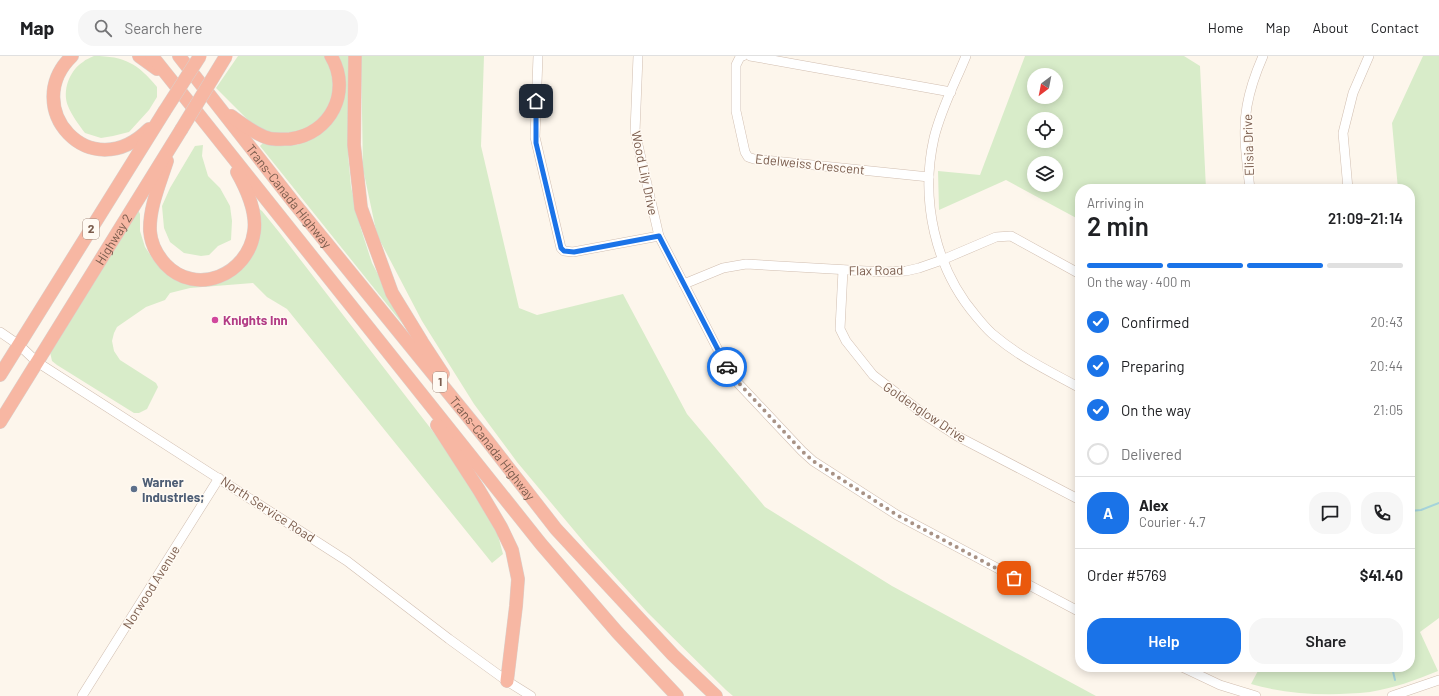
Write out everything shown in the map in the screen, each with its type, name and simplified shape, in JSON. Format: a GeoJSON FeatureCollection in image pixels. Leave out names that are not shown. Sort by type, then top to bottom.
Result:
{"type":"FeatureCollection","features":[{"type":"Feature","properties":{"kind":"highway"},"geometry":{"type":"LineString","coordinates":[[72,56],[60,70],[56,81],[54,106],[59,120],[65,129],[71,137],[78,142],[87,147],[98,150],[112,150],[129,144],[143,135],[162,115]]}},
{"type":"Feature","properties":{"kind":"highway"},"geometry":{"type":"LineString","coordinates":[[139,56],[148,61],[173,83]]}},
{"type":"Feature","properties":{"kind":"highway","name":"Trans-Canada Highway"},"geometry":{"type":"LineString","coordinates":[[152,56],[541,544],[617,632],[678,696]]}},
{"type":"Feature","properties":{"kind":"highway","name":"Trans-Canada Highway"},"geometry":{"type":"LineString","coordinates":[[179,56],[299,209],[486,439],[556,529],[673,655],[716,696]]}},
{"type":"Feature","properties":{"kind":"highway","name":"Highway 2"},"geometry":{"type":"LineString","coordinates":[[0,375],[200,56]]}},
{"type":"Feature","properties":{"kind":"highway","name":"Highway 2"},"geometry":{"type":"LineString","coordinates":[[0,422],[226,56]]}},
{"type":"Feature","properties":{"kind":"highway"},"geometry":{"type":"LineString","coordinates":[[220,108],[250,129],[268,138],[281,140],[300,137],[318,129],[330,116],[337,100],[340,85],[337,66],[331,56]]}},
{"type":"Feature","properties":{"kind":"highway"},"geometry":{"type":"LineString","coordinates":[[355,56],[354,145],[361,208],[392,293],[422,342],[486,439]]}},
{"type":"Feature","properties":{"kind":"highway"},"geometry":{"type":"LineString","coordinates":[[173,141],[155,200],[150,232],[154,249],[169,268],[177,274],[189,278],[204,280],[217,278],[239,264],[247,255],[255,231],[250,198],[223,146]]}},
{"type":"Feature","properties":{"kind":"highway"},"geometry":{"type":"LineString","coordinates":[[397,362],[479,490],[501,527],[512,550],[518,578],[507,681]]}},
{"type":"Feature","properties":{"kind":"street"},"geometry":{"type":"LineString","coordinates":[[538,56],[535,137],[561,248],[564,251],[574,252],[659,236]]}},
{"type":"Feature","properties":{"kind":"street","name":"Wood Lily Drive"},"geometry":{"type":"LineString","coordinates":[[638,56],[635,132],[659,236],[730,373],[808,456],[897,515],[1075,609]]}},
{"type":"Feature","properties":{"kind":"street","name":"Edelweiss Crescent"},"geometry":{"type":"LineString","coordinates":[[743,56],[740,57],[736,65],[736,112],[745,152],[748,157],[754,159],[929,177]]}},
{"type":"Feature","properties":{"kind":"street"},"geometry":{"type":"LineString","coordinates":[[750,56],[951,92]]}},
{"type":"Feature","properties":{"kind":"street"},"geometry":{"type":"LineString","coordinates":[[966,56],[936,132],[930,162],[930,212],[942,260],[965,302],[993,335],[1021,356],[1075,385]]}},
{"type":"Feature","properties":{"kind":"street","name":"Elisia Drive"},"geometry":{"type":"LineString","coordinates":[[1250,184],[1245,139],[1246,117],[1252,85],[1263,56]]}},
{"type":"Feature","properties":{"kind":"street"},"geometry":{"type":"LineString","coordinates":[[1347,184],[1342,133],[1354,93],[1369,56]]}},
{"type":"Feature","properties":{"kind":"street","name":"Flax Road"},"geometry":{"type":"LineString","coordinates":[[684,284],[711,272],[735,265],[758,264],[895,272],[919,268],[996,237],[1010,236],[1075,271]]}},
{"type":"Feature","properties":{"kind":"street","name":"Goldenglow Drive"},"geometry":{"type":"LineString","coordinates":[[843,270],[840,329],[846,341],[873,375],[925,415],[957,436],[1075,497]]}},
{"type":"Feature","properties":{"kind":"street","name":"North Service Road"},"geometry":{"type":"LineString","coordinates":[[0,332],[19,345],[37,362],[347,561],[507,681],[530,696]]}},
{"type":"Feature","properties":{"kind":"street","name":"Norwood Avenue"},"geometry":{"type":"LineString","coordinates":[[82,696],[219,478]]}},
{"type":"Feature","properties":{"kind":"street"},"geometry":{"type":"LineString","coordinates":[[1200,672],[1220,685],[1256,696]]}},
{"type":"Feature","properties":{"kind":"street"},"geometry":{"type":"LineString","coordinates":[[1392,696],[1439,680]]}},
{"type":"Feature","properties":{"kind":"green space"},"geometry":{"type":"Polygon","coordinates":[[[94,56],[105,56],[130,63],[144,72],[157,87],[157,97],[149,110],[129,132],[101,138],[85,133],[68,106],[66,100],[66,88],[71,76],[78,66],[85,60],[94,56]]]}},
{"type":"Feature","properties":{"kind":"green space"},"geometry":{"type":"Polygon","coordinates":[[[238,56],[326,56],[335,83],[327,111],[311,127],[292,135],[268,133],[251,123],[216,88],[238,56]]]}},
{"type":"Feature","properties":{"kind":"green space"},"geometry":{"type":"Polygon","coordinates":[[[337,56],[349,56],[348,154],[351,187],[361,229],[372,263],[414,338],[260,146],[264,142],[297,145],[319,134],[332,121],[337,56]]]}},
{"type":"Feature","properties":{"kind":"green space"},"geometry":{"type":"Polygon","coordinates":[[[361,56],[484,56],[481,146],[519,308],[537,315],[623,294],[687,414],[765,507],[892,586],[1096,696],[733,696],[726,690],[648,613],[588,547],[517,462],[474,404],[422,321],[377,235],[363,169],[361,56]]]}},
{"type":"Feature","properties":{"kind":"green space"},"geometry":{"type":"Polygon","coordinates":[[[1025,56],[1184,56],[1200,66],[1206,184],[1075,184],[1075,217],[1028,192],[1063,192],[1063,156],[1027,156],[1027,191],[1006,180],[939,210],[938,171],[980,175],[1025,56]]]}},
{"type":"Feature","properties":{"kind":"green space"},"geometry":{"type":"Polygon","coordinates":[[[1423,56],[1439,56],[1439,618],[1420,632],[1438,671],[1413,681],[1370,692],[1310,694],[1265,688],[1251,684],[1257,672],[1415,672],[1415,184],[1398,184],[1392,123],[1423,56]]]}},
{"type":"Feature","properties":{"kind":"green space"},"geometry":{"type":"Polygon","coordinates":[[[203,145],[202,156],[208,176],[220,188],[230,206],[232,221],[231,240],[218,246],[209,255],[201,256],[184,253],[170,242],[164,228],[162,206],[170,188],[195,146],[203,145]]]}},
{"type":"Feature","properties":{"kind":"green space"},"geometry":{"type":"Polygon","coordinates":[[[257,207],[279,232],[438,438],[474,492],[496,528],[503,554],[492,563],[287,309],[267,297],[253,283],[190,288],[170,293],[165,300],[146,307],[117,327],[112,341],[114,351],[120,360],[156,383],[158,387],[147,409],[139,413],[134,413],[52,361],[50,352],[138,210],[140,214],[140,231],[145,247],[155,262],[204,279],[246,254],[257,207]]]}},
{"type":"Feature","properties":{"kind":"waterway"},"geometry":{"type":"LineString","coordinates":[[1415,511],[1421,510],[1439,503]]}},
{"type":"Feature","properties":{"kind":"waterway"},"geometry":{"type":"LineString","coordinates":[[1393,672],[1395,680]]}},
{"type":"Feature","properties":{"kind":"way so far"},"geometry":{"type":"LineString","coordinates":[[727,367],[736,380],[813,461],[897,515],[1014,578]]}},
{"type":"Feature","properties":{"kind":"place","name":"Knights Inn"},"geometry":{"type":"Point","coordinates":[215,320]}},
{"type":"Feature","properties":{"kind":"place","name":"Warner Industries;"},"geometry":{"type":"Point","coordinates":[134,489]}},
{"type":"Feature","properties":{"kind":"route"},"geometry":{"type":"LineString","coordinates":[[536,101],[536,143],[561,248],[564,251],[574,252],[659,236],[727,367]]}}]}
